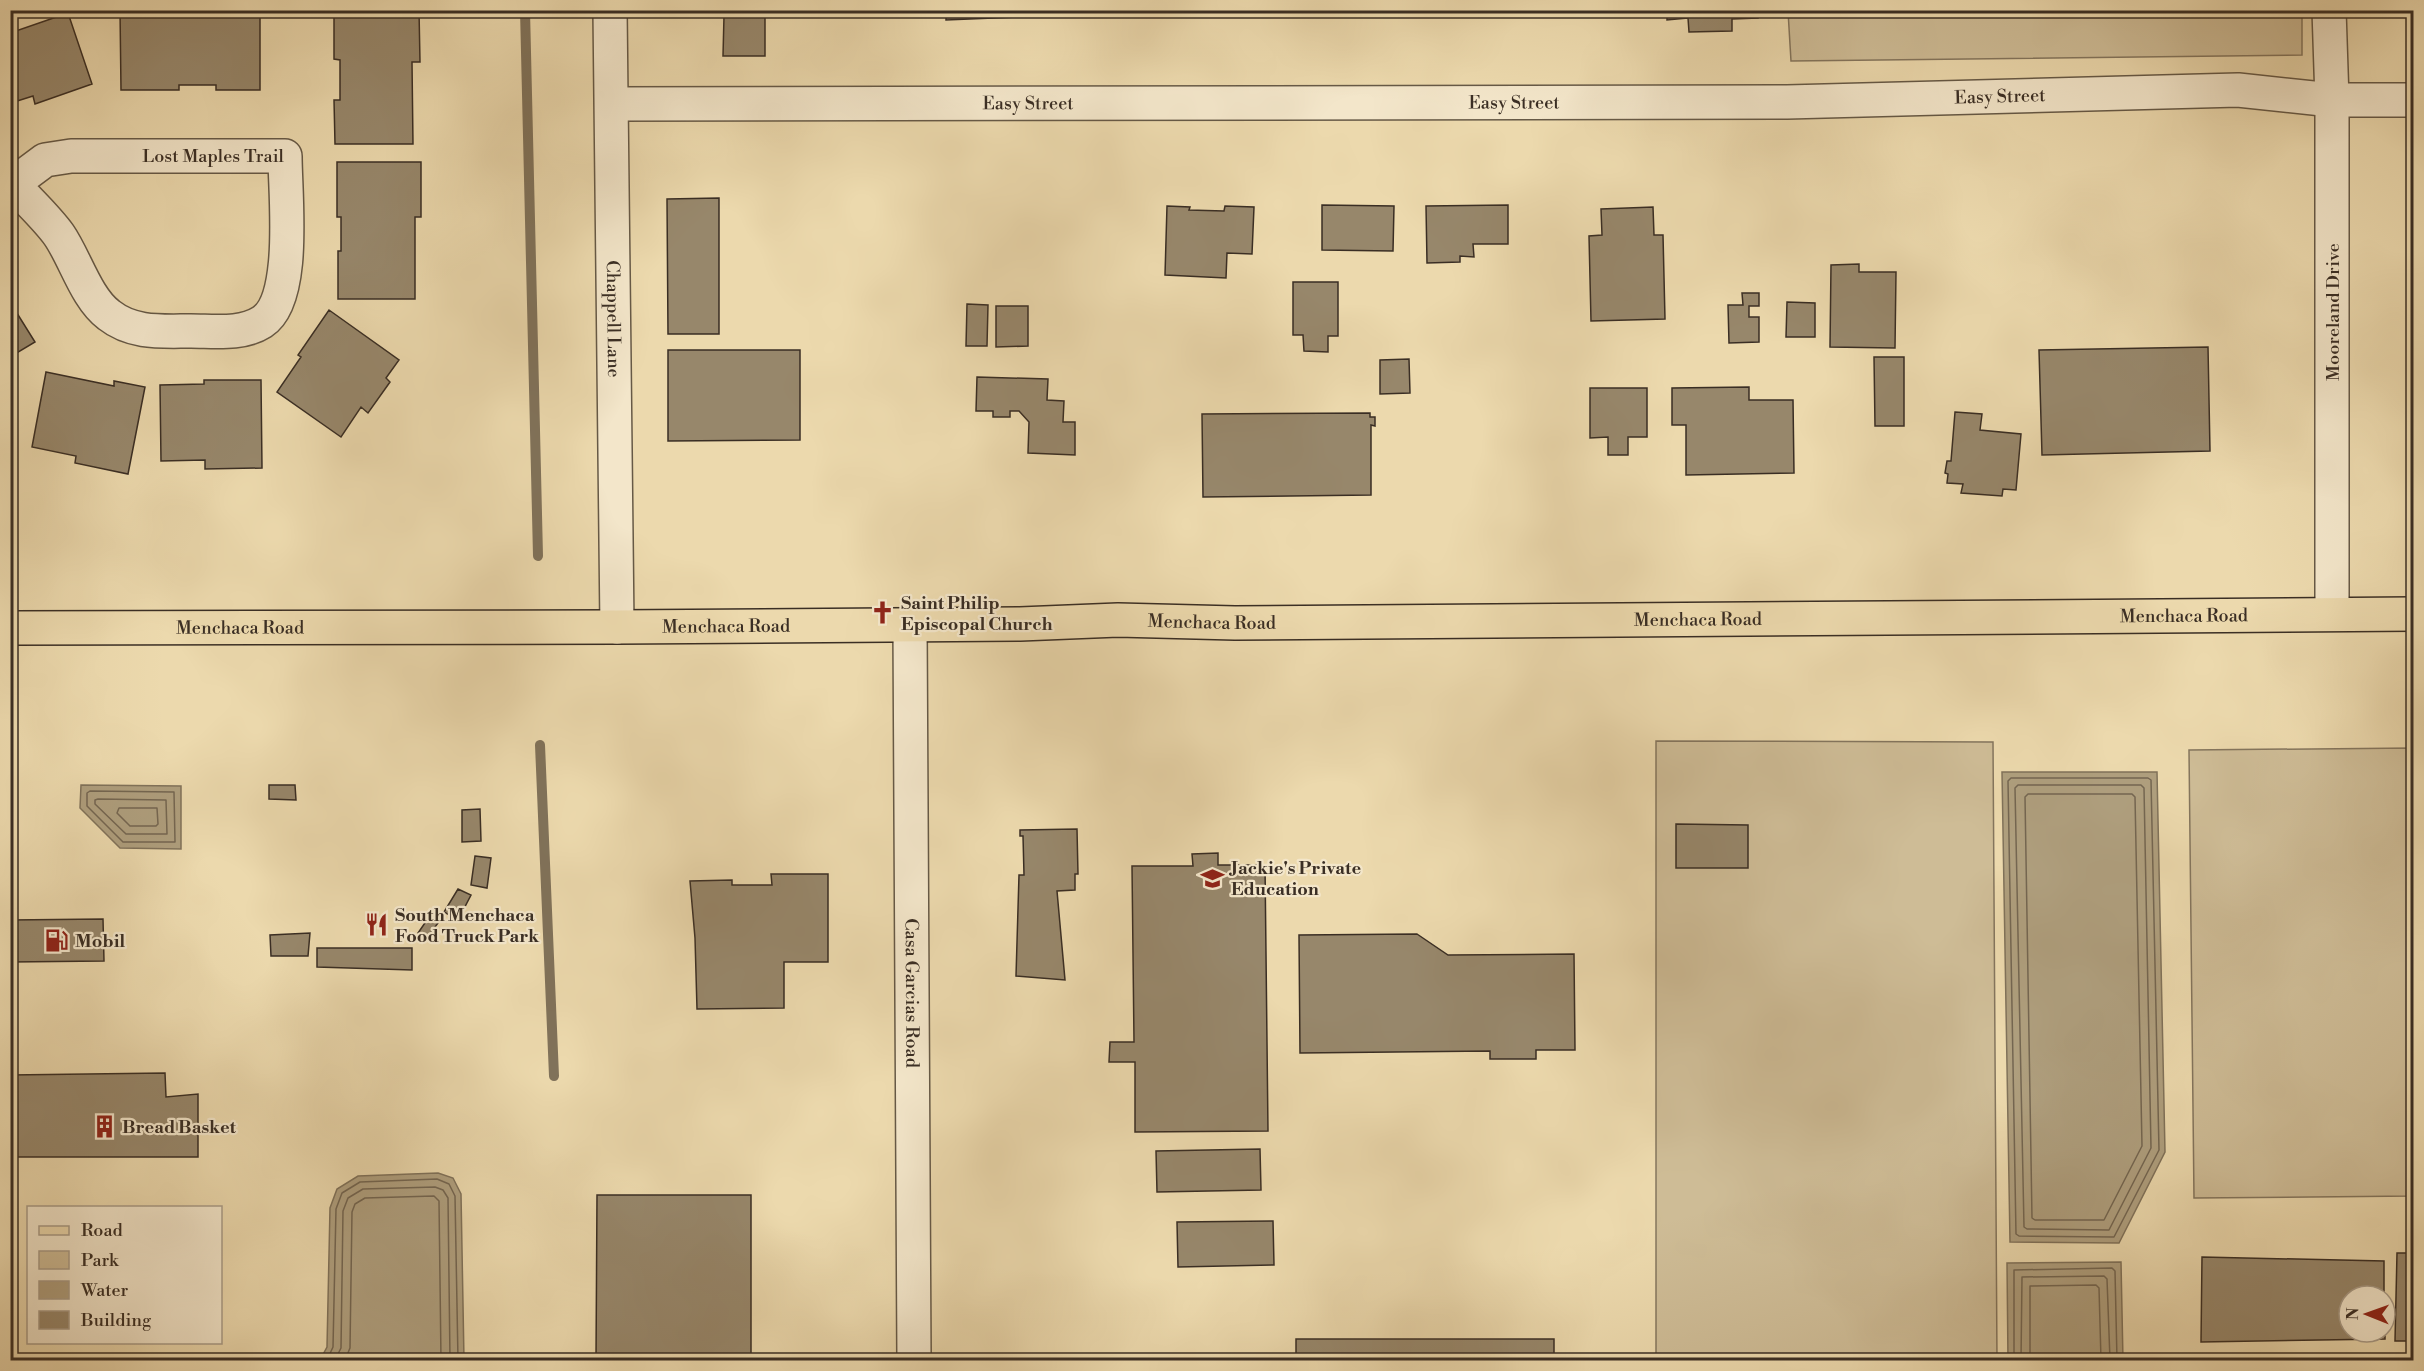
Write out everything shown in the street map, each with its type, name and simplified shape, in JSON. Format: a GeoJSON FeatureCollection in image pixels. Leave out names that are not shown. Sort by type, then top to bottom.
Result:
{"type":"FeatureCollection","features":[{"type":"Feature","properties":{"kind":"main road","name":"Menchaca Road"},"geometry":{"type":"LineString","coordinates":[[10,628],[617,627],[910,625],[1118,620],[1235,623],[2414,614]]}},
{"type":"Feature","properties":{"kind":"street","name":"Chappell Lane"},"geometry":{"type":"LineString","coordinates":[[610,10],[617,627]]}},
{"type":"Feature","properties":{"kind":"street","name":"Mooreland Drive"},"geometry":{"type":"LineString","coordinates":[[2329,10],[2332,99],[2332,614]]}},
{"type":"Feature","properties":{"kind":"street","name":"Easy Street"},"geometry":{"type":"LineString","coordinates":[[612,104],[1787,102],[2238,90],[2332,99],[2414,100]]}},
{"type":"Feature","properties":{"kind":"street","name":"Lost Maples Trail"},"geometry":{"type":"LineString","coordinates":[[71,156],[285,156],[286,267],[277,306],[264,321],[248,328],[228,332],[142,331],[124,326],[106,314],[89,290],[58,234],[12,185],[45,160],[71,156]]}},
{"type":"Feature","properties":{"kind":"street","name":"Casa Garcias Road"},"geometry":{"type":"LineString","coordinates":[[910,625],[914,1360]]}},
{"type":"Feature","properties":{"kind":"green space"},"geometry":{"type":"Polygon","coordinates":[[[1788,11],[2302,11],[2302,55],[1791,61],[1788,11]]]}},
{"type":"Feature","properties":{"kind":"green space"},"geometry":{"type":"Polygon","coordinates":[[[1656,741],[1993,742],[1997,1360],[1656,1360],[1656,741]]]}},
{"type":"Feature","properties":{"kind":"green space"},"geometry":{"type":"Polygon","coordinates":[[[2413,748],[2413,1196],[2194,1198],[2189,750],[2413,748]]]}},
{"type":"Feature","properties":{"kind":"water"},"geometry":{"type":"Polygon","coordinates":[[[2002,772],[2157,772],[2165,1152],[2119,1243],[2010,1242],[2002,772]]]}},
{"type":"Feature","properties":{"kind":"water"},"geometry":{"type":"Polygon","coordinates":[[[81,785],[181,786],[181,849],[120,848],[80,808],[81,785]]]}},
{"type":"Feature","properties":{"kind":"water"},"geometry":{"type":"Polygon","coordinates":[[[438,1173],[453,1178],[461,1194],[464,1360],[320,1360],[327,1347],[330,1208],[337,1189],[358,1176],[438,1173]]]}},
{"type":"Feature","properties":{"kind":"water"},"geometry":{"type":"Polygon","coordinates":[[[2121,1262],[2123,1360],[2008,1360],[2007,1263],[2121,1262]]]}},
{"type":"Feature","properties":{"kind":"building"},"geometry":{"type":"Polygon","coordinates":[[[120,10],[260,10],[260,90],[216,90],[216,85],[179,85],[179,90],[121,90],[120,10]]]}},
{"type":"Feature","properties":{"kind":"building"},"geometry":{"type":"Polygon","coordinates":[[[334,10],[419,10],[420,62],[412,62],[413,144],[335,144],[334,100],[340,100],[340,60],[334,59],[334,10]]]}},
{"type":"Feature","properties":{"kind":"building"},"geometry":{"type":"Polygon","coordinates":[[[721,10],[773,10],[773,11],[721,14],[721,10]]]}},
{"type":"Feature","properties":{"kind":"building"},"geometry":{"type":"Polygon","coordinates":[[[946,10],[1020,10],[1021,17],[946,20],[946,10]]]}},
{"type":"Feature","properties":{"kind":"building"},"geometry":{"type":"Polygon","coordinates":[[[1667,10],[1757,10],[1758,18],[1732,19],[1732,31],[1689,32],[1688,18],[1667,20],[1667,10]]]}},
{"type":"Feature","properties":{"kind":"building"},"geometry":{"type":"Polygon","coordinates":[[[68,13],[92,84],[35,104],[33,96],[14,102],[16,108],[10,110],[10,33],[68,13]]]}},
{"type":"Feature","properties":{"kind":"building"},"geometry":{"type":"Polygon","coordinates":[[[724,16],[765,17],[765,56],[723,56],[724,16]]]}},
{"type":"Feature","properties":{"kind":"building"},"geometry":{"type":"Polygon","coordinates":[[[337,162],[421,162],[421,217],[415,217],[415,299],[338,299],[341,217],[337,217],[337,162]]]}},
{"type":"Feature","properties":{"kind":"building"},"geometry":{"type":"Polygon","coordinates":[[[719,198],[719,334],[668,334],[667,199],[719,198]]]}},
{"type":"Feature","properties":{"kind":"building"},"geometry":{"type":"Polygon","coordinates":[[[1322,205],[1394,206],[1393,251],[1322,250],[1322,205]]]}},
{"type":"Feature","properties":{"kind":"building"},"geometry":{"type":"Polygon","coordinates":[[[1508,205],[1508,244],[1473,244],[1474,257],[1460,256],[1460,262],[1427,263],[1426,206],[1508,205]]]}},
{"type":"Feature","properties":{"kind":"building"},"geometry":{"type":"Polygon","coordinates":[[[1167,206],[1190,207],[1189,210],[1224,211],[1225,206],[1254,207],[1252,254],[1227,253],[1226,278],[1165,275],[1167,206]]]}},
{"type":"Feature","properties":{"kind":"building"},"geometry":{"type":"Polygon","coordinates":[[[1653,207],[1654,235],[1663,235],[1665,319],[1591,321],[1589,236],[1602,235],[1601,209],[1653,207]]]}},
{"type":"Feature","properties":{"kind":"building"},"geometry":{"type":"Polygon","coordinates":[[[1859,264],[1859,272],[1896,272],[1895,348],[1830,347],[1831,265],[1859,264]]]}},
{"type":"Feature","properties":{"kind":"building"},"geometry":{"type":"Polygon","coordinates":[[[1293,282],[1338,282],[1338,336],[1328,336],[1328,352],[1304,351],[1303,335],[1293,335],[1293,282]]]}},
{"type":"Feature","properties":{"kind":"building"},"geometry":{"type":"Polygon","coordinates":[[[1742,293],[1759,293],[1759,306],[1749,306],[1749,317],[1759,317],[1759,342],[1729,343],[1728,305],[1743,305],[1742,293]]]}},
{"type":"Feature","properties":{"kind":"building"},"geometry":{"type":"Polygon","coordinates":[[[10,302],[35,342],[10,357],[10,302]]]}},
{"type":"Feature","properties":{"kind":"building"},"geometry":{"type":"Polygon","coordinates":[[[1787,302],[1815,303],[1815,337],[1786,337],[1787,302]]]}},
{"type":"Feature","properties":{"kind":"building"},"geometry":{"type":"Polygon","coordinates":[[[967,304],[988,305],[987,346],[966,346],[967,304]]]}},
{"type":"Feature","properties":{"kind":"building"},"geometry":{"type":"Polygon","coordinates":[[[996,306],[1028,306],[1028,346],[996,347],[996,306]]]}},
{"type":"Feature","properties":{"kind":"building"},"geometry":{"type":"Polygon","coordinates":[[[329,310],[399,360],[386,378],[390,382],[368,413],[361,407],[341,437],[277,392],[301,357],[298,355],[329,310]]]}},
{"type":"Feature","properties":{"kind":"building"},"geometry":{"type":"Polygon","coordinates":[[[2208,347],[2210,451],[2042,455],[2039,350],[2208,347]]]}},
{"type":"Feature","properties":{"kind":"building"},"geometry":{"type":"Polygon","coordinates":[[[668,350],[800,350],[800,440],[668,441],[668,350]]]}},
{"type":"Feature","properties":{"kind":"building"},"geometry":{"type":"Polygon","coordinates":[[[1874,357],[1904,357],[1904,426],[1875,426],[1874,357]]]}},
{"type":"Feature","properties":{"kind":"building"},"geometry":{"type":"Polygon","coordinates":[[[1409,359],[1410,393],[1380,394],[1380,360],[1409,359]]]}},
{"type":"Feature","properties":{"kind":"building"},"geometry":{"type":"Polygon","coordinates":[[[46,372],[114,386],[114,381],[145,387],[128,474],[75,463],[76,456],[32,447],[46,372]]]}},
{"type":"Feature","properties":{"kind":"building"},"geometry":{"type":"Polygon","coordinates":[[[977,377],[1048,379],[1047,400],[1064,401],[1063,422],[1075,422],[1075,455],[1028,453],[1029,422],[1019,411],[1010,411],[1010,417],[993,417],[993,411],[976,411],[977,377]]]}},
{"type":"Feature","properties":{"kind":"building"},"geometry":{"type":"Polygon","coordinates":[[[204,380],[261,380],[262,468],[205,469],[205,460],[161,461],[160,385],[204,384],[204,380]]]}},
{"type":"Feature","properties":{"kind":"building"},"geometry":{"type":"Polygon","coordinates":[[[1749,387],[1749,400],[1793,400],[1794,473],[1686,475],[1686,425],[1672,425],[1672,388],[1749,387]]]}},
{"type":"Feature","properties":{"kind":"building"},"geometry":{"type":"Polygon","coordinates":[[[1590,388],[1647,388],[1647,437],[1628,437],[1628,455],[1608,455],[1608,437],[1590,438],[1590,388]]]}},
{"type":"Feature","properties":{"kind":"building"},"geometry":{"type":"Polygon","coordinates":[[[1955,412],[1982,414],[1980,430],[2021,434],[2016,490],[2003,489],[2002,496],[1961,493],[1963,484],[1947,483],[1948,474],[1945,473],[1947,461],[1951,461],[1955,412]]]}},
{"type":"Feature","properties":{"kind":"building"},"geometry":{"type":"Polygon","coordinates":[[[1370,413],[1370,417],[1375,417],[1375,426],[1371,425],[1371,495],[1203,497],[1202,414],[1370,413]]]}},
{"type":"Feature","properties":{"kind":"building"},"geometry":{"type":"Polygon","coordinates":[[[269,785],[295,785],[296,800],[269,799],[269,785]]]}},
{"type":"Feature","properties":{"kind":"building"},"geometry":{"type":"Polygon","coordinates":[[[480,809],[481,841],[462,842],[462,810],[480,809]]]}},
{"type":"Feature","properties":{"kind":"building"},"geometry":{"type":"Polygon","coordinates":[[[1676,824],[1748,825],[1748,868],[1676,868],[1676,824]]]}},
{"type":"Feature","properties":{"kind":"building"},"geometry":{"type":"Polygon","coordinates":[[[1077,829],[1078,874],[1075,874],[1075,890],[1057,891],[1065,980],[1016,976],[1019,875],[1024,875],[1023,836],[1020,836],[1020,830],[1077,829]]]}},
{"type":"Feature","properties":{"kind":"building"},"geometry":{"type":"Polygon","coordinates":[[[1218,853],[1218,865],[1265,865],[1268,1131],[1135,1132],[1135,1062],[1109,1062],[1110,1042],[1134,1042],[1132,866],[1193,866],[1192,854],[1218,853]]]}},
{"type":"Feature","properties":{"kind":"building"},"geometry":{"type":"Polygon","coordinates":[[[475,856],[491,858],[487,888],[471,885],[475,856]]]}},
{"type":"Feature","properties":{"kind":"building"},"geometry":{"type":"Polygon","coordinates":[[[771,874],[828,874],[828,962],[784,962],[784,1008],[697,1009],[695,938],[690,881],[732,880],[732,885],[772,885],[771,874]]]}},
{"type":"Feature","properties":{"kind":"building"},"geometry":{"type":"Polygon","coordinates":[[[458,889],[471,895],[458,920],[444,912],[458,889]]]}},
{"type":"Feature","properties":{"kind":"building"},"geometry":{"type":"Polygon","coordinates":[[[429,917],[438,923],[427,938],[418,933],[429,917]]]}},
{"type":"Feature","properties":{"kind":"building","name":"Mobil"},"geometry":{"type":"Polygon","coordinates":[[[103,919],[104,961],[10,962],[10,920],[103,919]]]}},
{"type":"Feature","properties":{"kind":"building"},"geometry":{"type":"Polygon","coordinates":[[[310,933],[308,956],[271,956],[270,935],[310,933]]]}},
{"type":"Feature","properties":{"kind":"building"},"geometry":{"type":"Polygon","coordinates":[[[1417,934],[1448,955],[1574,954],[1575,1050],[1536,1050],[1536,1059],[1490,1059],[1490,1051],[1300,1053],[1299,935],[1417,934]]]}},
{"type":"Feature","properties":{"kind":"building"},"geometry":{"type":"Polygon","coordinates":[[[317,948],[412,948],[412,970],[317,967],[317,948]]]}},
{"type":"Feature","properties":{"kind":"building","name":"Bread Basket"},"geometry":{"type":"Polygon","coordinates":[[[165,1073],[166,1097],[198,1094],[198,1157],[10,1157],[10,1075],[165,1073]]]}},
{"type":"Feature","properties":{"kind":"building"},"geometry":{"type":"Polygon","coordinates":[[[1260,1149],[1261,1190],[1157,1192],[1156,1151],[1260,1149]]]}},
{"type":"Feature","properties":{"kind":"building"},"geometry":{"type":"Polygon","coordinates":[[[597,1195],[751,1195],[751,1360],[596,1360],[597,1195]]]}},
{"type":"Feature","properties":{"kind":"building"},"geometry":{"type":"Polygon","coordinates":[[[1273,1221],[1274,1265],[1178,1267],[1177,1222],[1273,1221]]]}},
{"type":"Feature","properties":{"kind":"building"},"geometry":{"type":"Polygon","coordinates":[[[2397,1253],[2414,1253],[2414,1341],[2397,1341],[2397,1253]]]}},
{"type":"Feature","properties":{"kind":"building"},"geometry":{"type":"Polygon","coordinates":[[[2202,1257],[2384,1261],[2384,1284],[2337,1284],[2337,1340],[2201,1342],[2202,1257]]]}},
{"type":"Feature","properties":{"kind":"building"},"geometry":{"type":"Polygon","coordinates":[[[1296,1339],[1554,1339],[1554,1360],[1296,1360],[1296,1339]]]}},
{"type":"Feature","properties":{"kind":"waterway"},"geometry":{"type":"LineString","coordinates":[[525,10],[538,556]]}},
{"type":"Feature","properties":{"kind":"waterway"},"geometry":{"type":"LineString","coordinates":[[540,745],[554,1076]]}},
{"type":"Feature","properties":{"kind":"place","name":"Saint Philip Episcopal Church"},"geometry":{"type":"Point","coordinates":[883,613]}},
{"type":"Feature","properties":{"kind":"place","name":"Jackie's Private Education"},"geometry":{"type":"Point","coordinates":[1213,878]}},
{"type":"Feature","properties":{"kind":"place","name":"South Menchaca Food Truck Park"},"geometry":{"type":"Point","coordinates":[377,925]}},
{"type":"Feature","properties":{"kind":"place","name":"Mobil"},"geometry":{"type":"Point","coordinates":[57,941]}},
{"type":"Feature","properties":{"kind":"place","name":"Bread Basket"},"geometry":{"type":"Point","coordinates":[104,1127]}}]}
